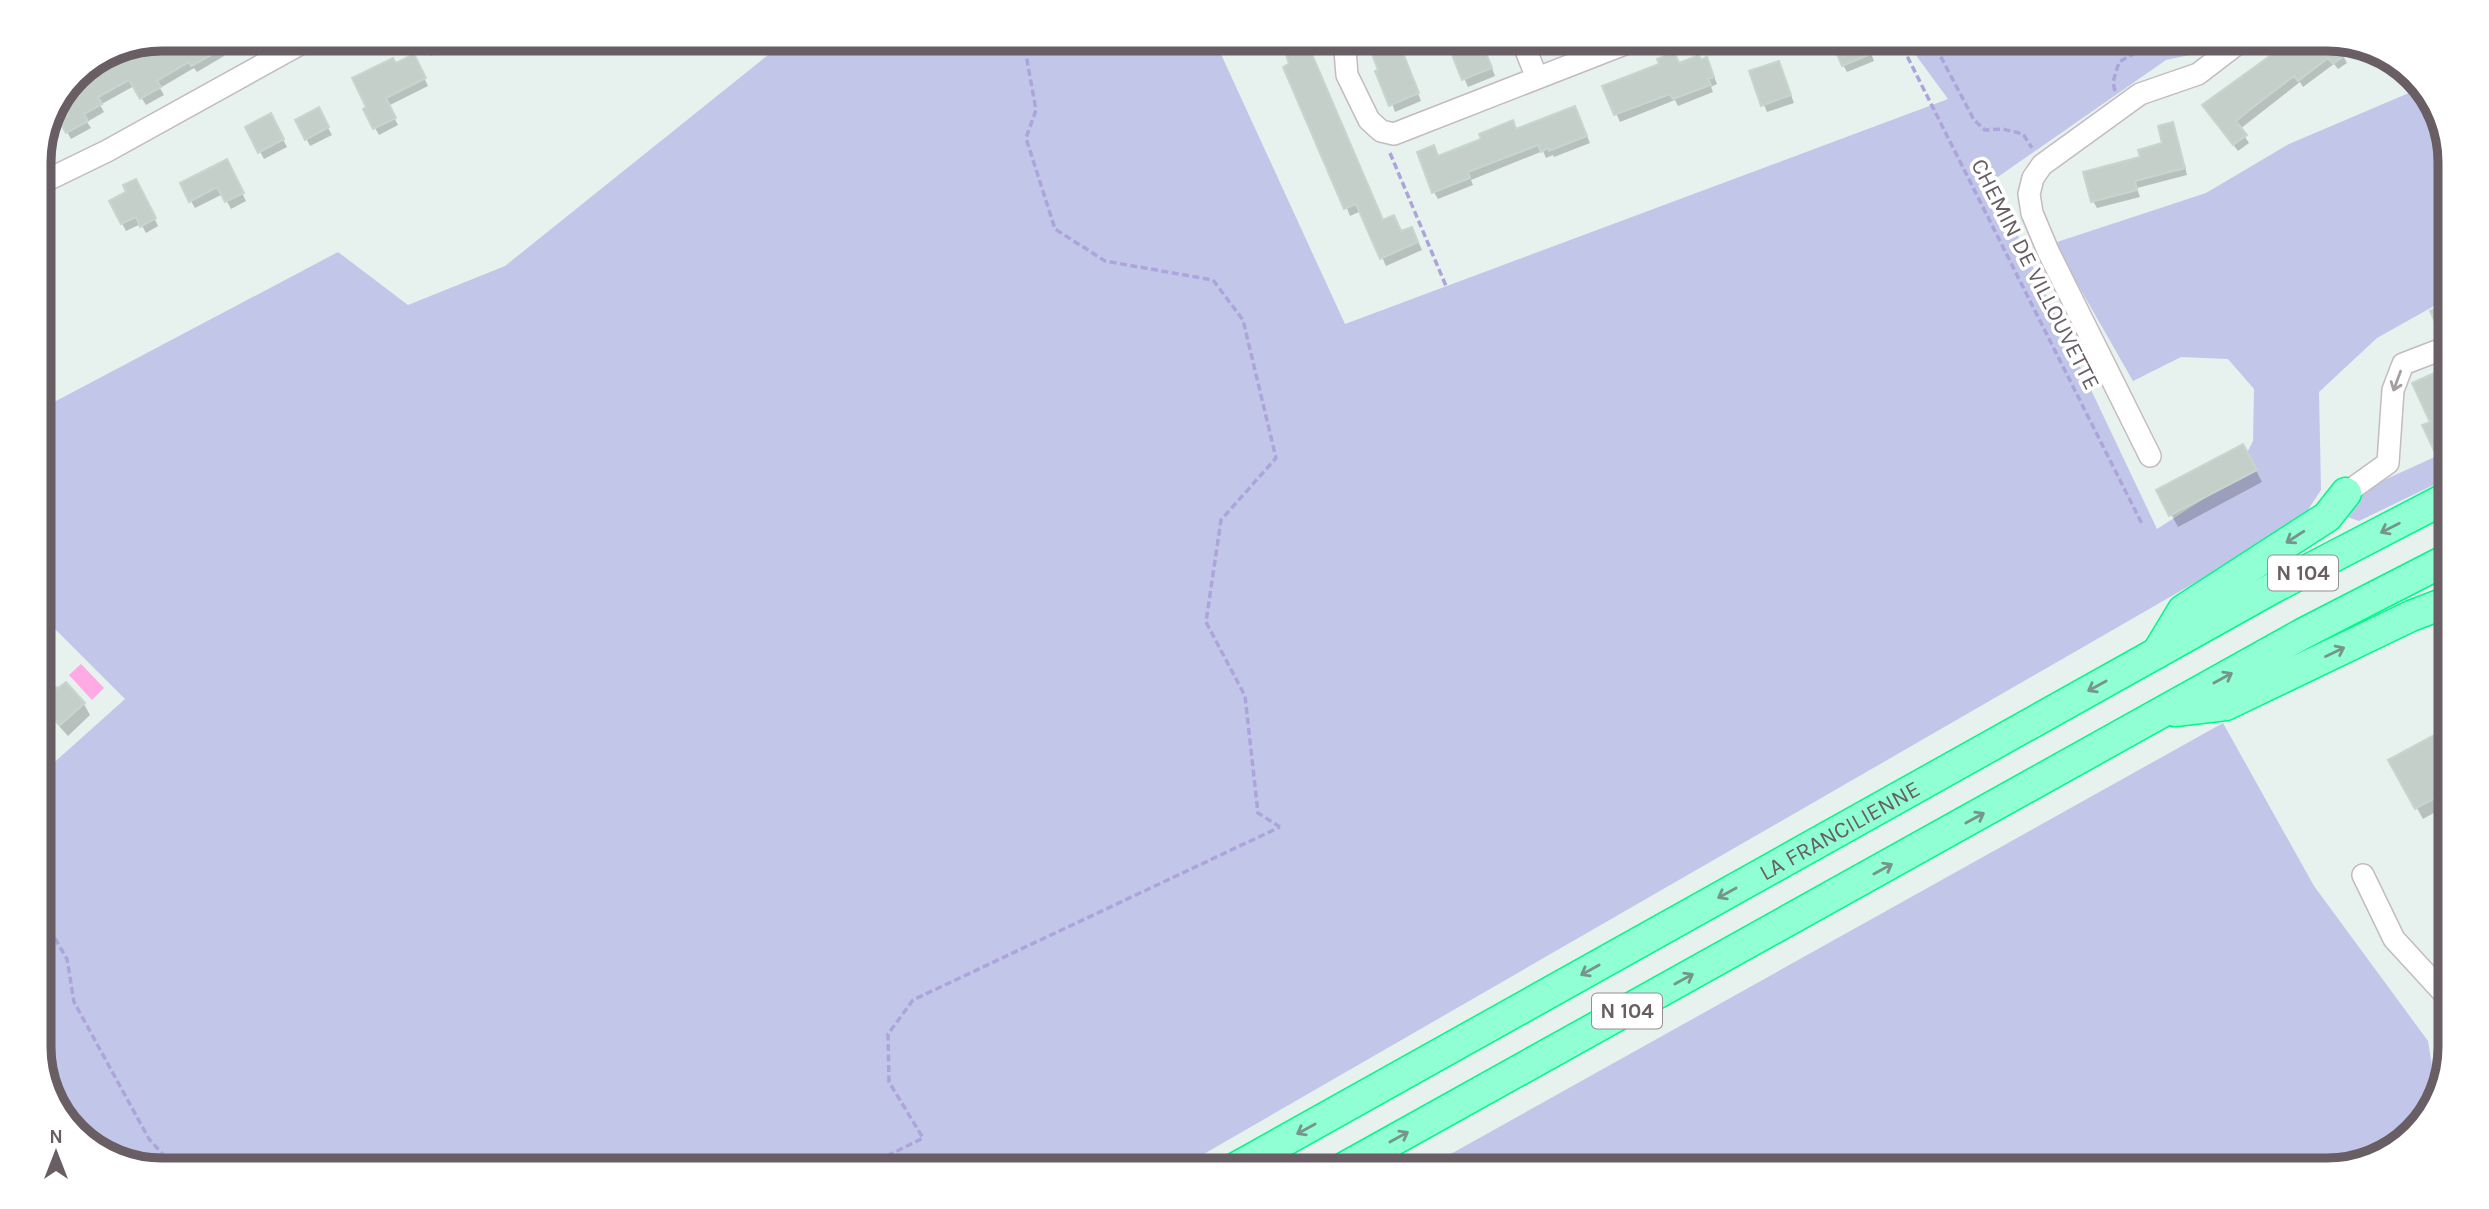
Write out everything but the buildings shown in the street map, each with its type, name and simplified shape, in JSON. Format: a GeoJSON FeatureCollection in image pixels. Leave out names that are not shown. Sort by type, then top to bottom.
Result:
{"type":"FeatureCollection","features":[{"type":"Feature","properties":{"kind":"highway"},"geometry":{"type":"LineString","coordinates":[[2157,653],[2183,610],[2327,517],[2346,493]]}},
{"type":"Feature","properties":{"kind":"highway","name":"LA FRANCILIENNE"},"geometry":{"type":"LineString","coordinates":[[1254,1158],[2273,588],[2438,502]]}},
{"type":"Feature","properties":{"kind":"highway","name":"N 104"},"geometry":{"type":"LineString","coordinates":[[1363,1158],[2304,633],[2438,564]]}},
{"type":"Feature","properties":{"kind":"highway"},"geometry":{"type":"LineString","coordinates":[[2164,712],[2227,705],[2411,616],[2438,606]]}},
{"type":"Feature","properties":{"kind":"street"},"geometry":{"type":"LineString","coordinates":[[51,178],[107,151],[288,51]]}},
{"type":"Feature","properties":{"kind":"street"},"geometry":{"type":"LineString","coordinates":[[1345,51],[1347,75],[1369,120],[1387,133],[1607,51]]}},
{"type":"Feature","properties":{"kind":"street"},"geometry":{"type":"LineString","coordinates":[[1526,51],[1537,78]]}},
{"type":"Feature","properties":{"kind":"street"},"geometry":{"type":"LineString","coordinates":[[2150,456],[2048,251],[2032,213],[2029,194],[2033,178],[2042,165],[2117,110],[2140,94],[2197,74],[2228,51]]}},
{"type":"Feature","properties":{"kind":"street"},"geometry":{"type":"LineString","coordinates":[[2346,493],[2388,463],[2393,390],[2403,364],[2438,351]]}},
{"type":"Feature","properties":{"kind":"street"},"geometry":{"type":"LineString","coordinates":[[2363,875],[2394,939],[2438,986]]}},
{"type":"Feature","properties":{"kind":"path"},"geometry":{"type":"LineString","coordinates":[[884,1158],[923,1138],[889,1082],[888,1034],[912,1000],[1280,827],[1258,813],[1245,696],[1206,622],[1221,520],[1276,458],[1243,320],[1213,280],[1105,261],[1055,229],[1026,138],[1036,110],[1025,51]]}},
{"type":"Feature","properties":{"kind":"path","name":"CHEMIN DE VILLOUVETTE"},"geometry":{"type":"LineString","coordinates":[[1905,51],[2142,524]]}},
{"type":"Feature","properties":{"kind":"path"},"geometry":{"type":"LineString","coordinates":[[1938,51],[1974,120],[1985,130],[2003,129],[2023,134],[2042,165]]}},
{"type":"Feature","properties":{"kind":"path"},"geometry":{"type":"LineString","coordinates":[[2117,110],[2113,82],[2119,62],[2138,51]]}},
{"type":"Feature","properties":{"kind":"path"},"geometry":{"type":"LineString","coordinates":[[1387,133],[1446,286]]}},
{"type":"Feature","properties":{"kind":"path"},"geometry":{"type":"LineString","coordinates":[[51,932],[67,959],[74,1002],[149,1139],[166,1158]]}},
{"type":"Feature","properties":{"kind":"shaded area"},"geometry":{"type":"Polygon","coordinates":[[[773,51],[1220,51],[1345,324],[1948,99],[1913,51],[2202,51],[2166,60],[1992,181],[2157,529],[2233,480],[2253,441],[2254,389],[2228,359],[2181,357],[2133,381],[2054,243],[2206,193],[2289,144],[2413,91],[2427,113],[2438,154],[2438,304],[2377,338],[2319,392],[2321,490],[2300,522],[1197,1158],[162,1158],[133,1154],[113,1147],[91,1133],[91,1118],[76,1118],[62,1096],[51,1055],[51,765],[125,699],[51,625],[51,404],[338,252],[408,305],[505,266],[773,51]]]}},
{"type":"Feature","properties":{"kind":"shaded area"},"geometry":{"type":"Polygon","coordinates":[[[2438,455],[2438,483],[2359,521],[2339,514],[2371,486],[2438,455]]]}},
{"type":"Feature","properties":{"kind":"shaded area"},"geometry":{"type":"Polygon","coordinates":[[[81,664],[104,688],[92,700],[69,675],[81,664]]]}},
{"type":"Feature","properties":{"kind":"shaded area"},"geometry":{"type":"Polygon","coordinates":[[[2223,723],[2314,886],[2428,1041],[2434,1077],[2420,1109],[2401,1131],[2376,1147],[2342,1157],[1444,1158],[2223,723]]]}}]}
